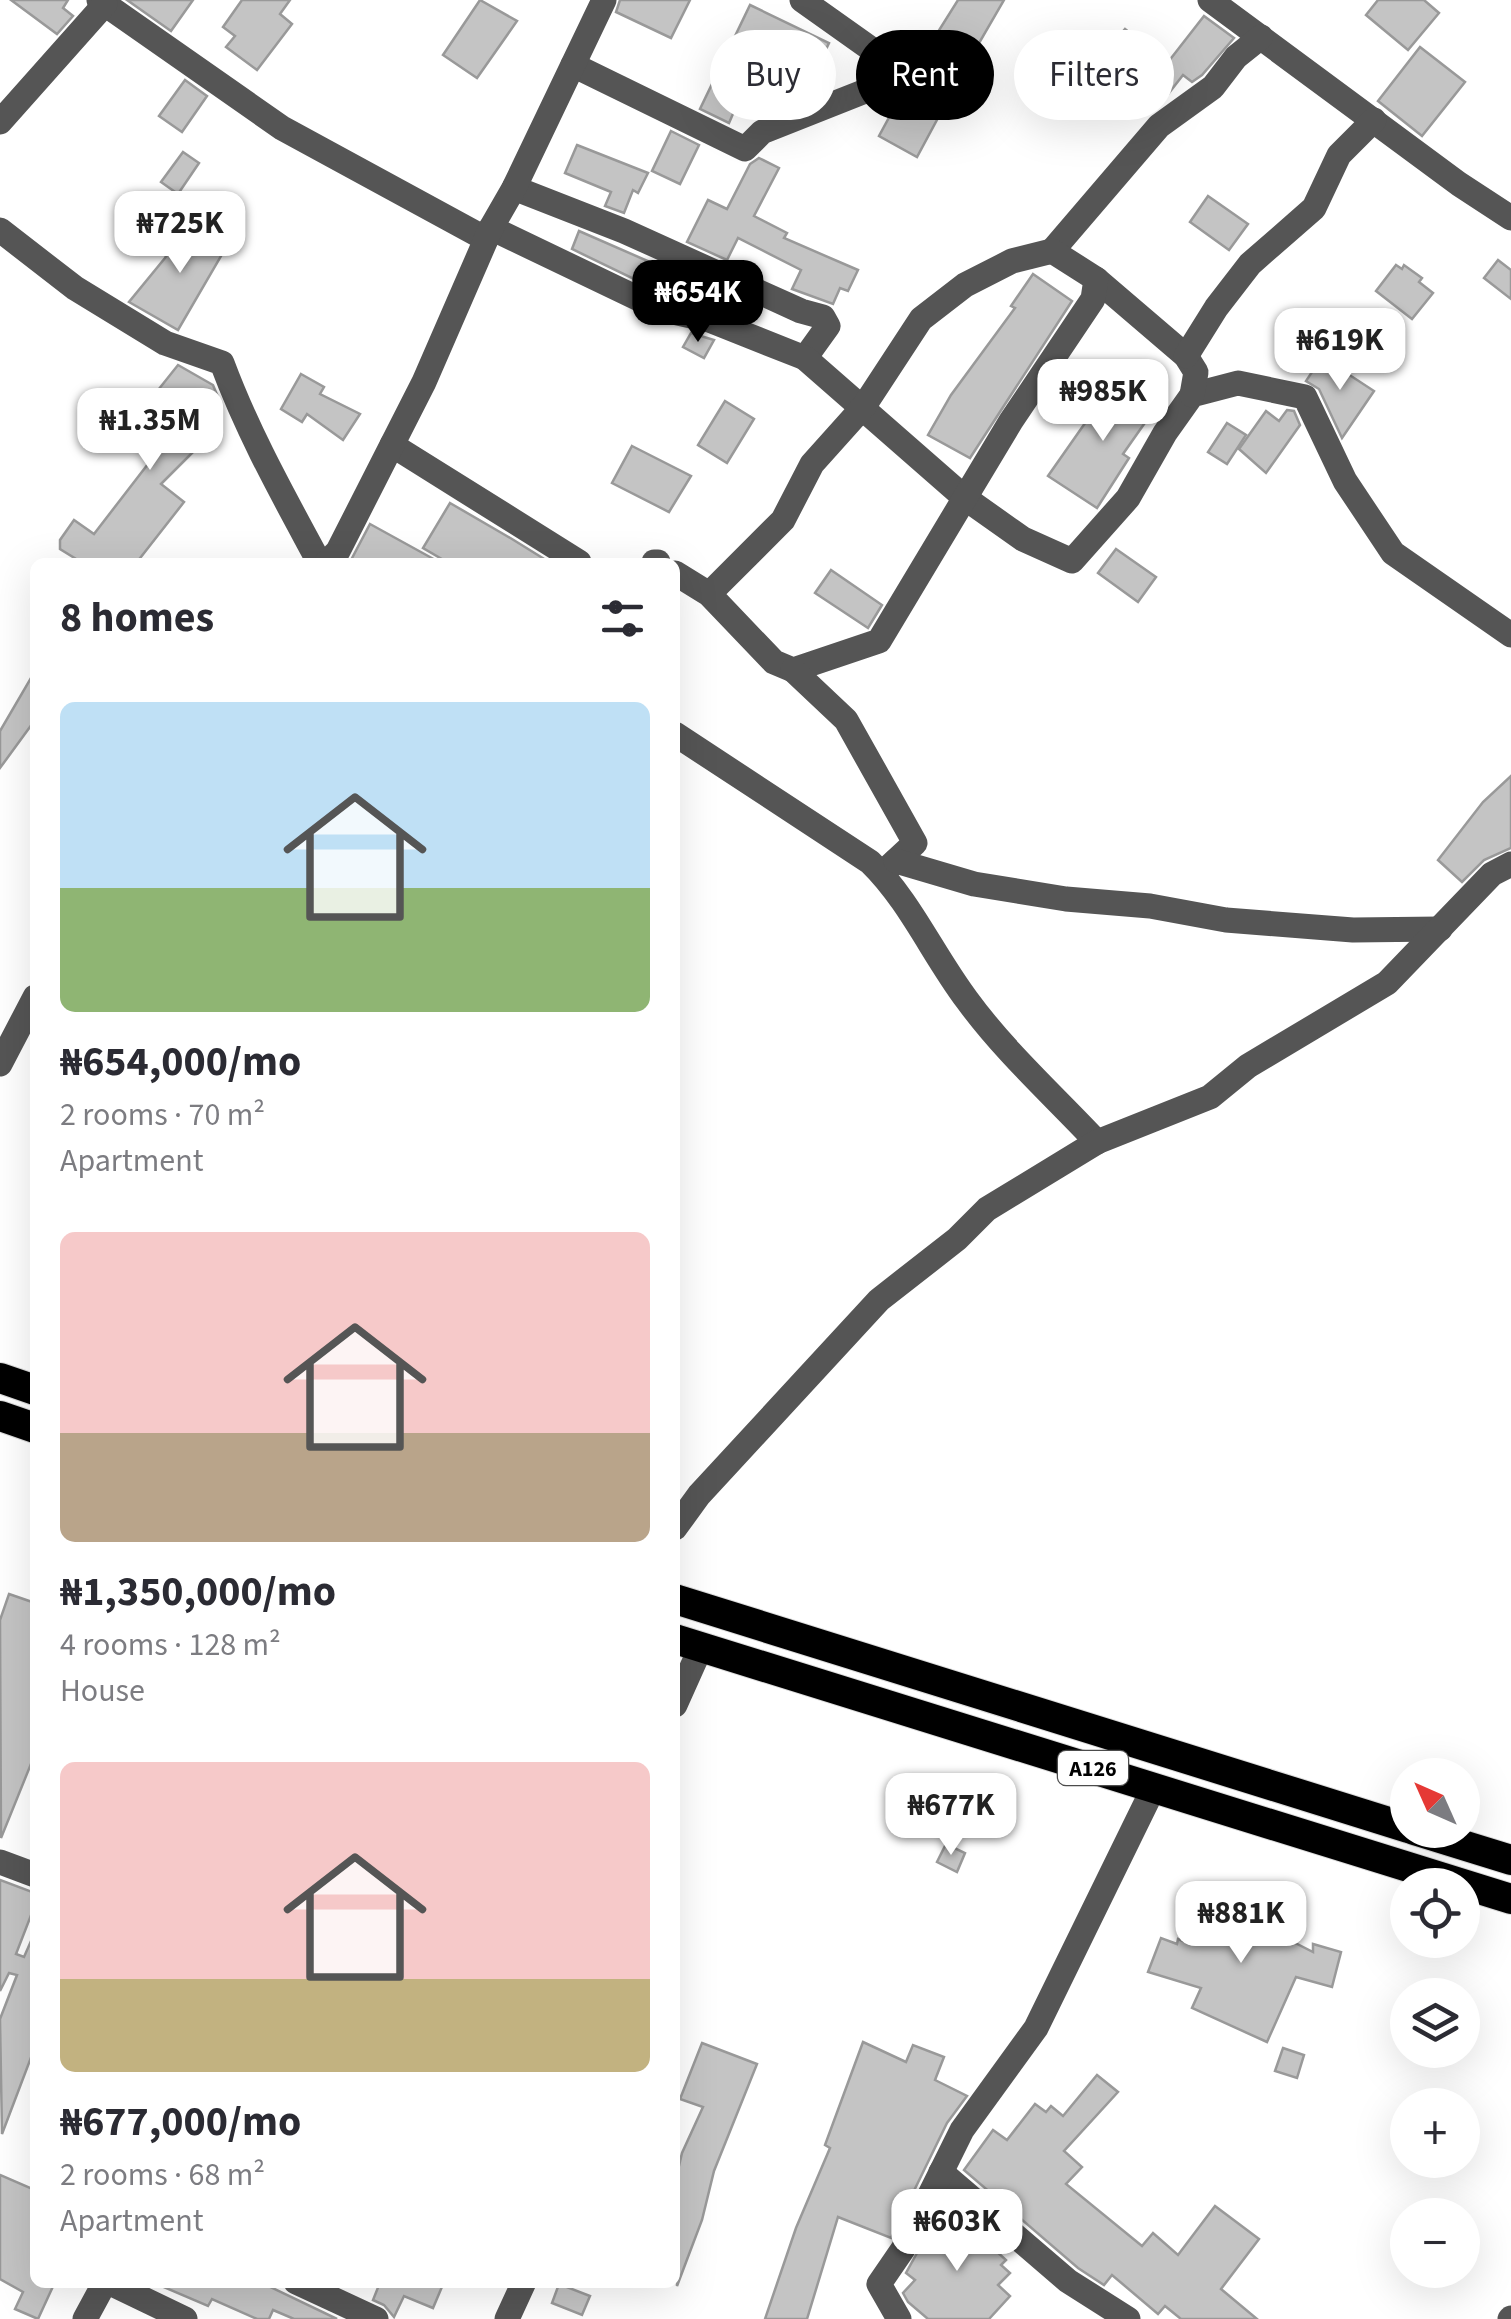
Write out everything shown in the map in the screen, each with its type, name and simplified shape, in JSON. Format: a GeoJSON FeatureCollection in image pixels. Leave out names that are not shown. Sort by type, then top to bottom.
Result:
{"type":"FeatureCollection","features":[{"type":"Feature","properties":{"kind":"highway"},"geometry":{"type":"LineString","coordinates":[[0,1378],[30,1388]]}},
{"type":"Feature","properties":{"kind":"highway"},"geometry":{"type":"LineString","coordinates":[[0,1416],[30,1426]]}},
{"type":"Feature","properties":{"kind":"highway","name":"A126"},"geometry":{"type":"LineString","coordinates":[[680,1601],[1390,1822]]}},
{"type":"Feature","properties":{"kind":"highway","name":"A126"},"geometry":{"type":"LineString","coordinates":[[688,1643],[1511,1900]]}},
{"type":"Feature","properties":{"kind":"highway","name":"A126"},"geometry":{"type":"LineString","coordinates":[[1472,1848],[1511,1860]]}},
{"type":"Feature","properties":{"kind":"street"},"geometry":{"type":"LineString","coordinates":[[328,558],[338,551],[424,382],[488,233],[514,188],[604,0]]}},
{"type":"Feature","properties":{"kind":"street"},"geometry":{"type":"LineString","coordinates":[[572,65],[746,149],[762,132],[868,90],[902,72],[802,0]]}},
{"type":"Feature","properties":{"kind":"street"},"geometry":{"type":"LineString","coordinates":[[1210,0],[1511,218]]}},
{"type":"Feature","properties":{"kind":"street"},"geometry":{"type":"LineString","coordinates":[[0,122],[102,2],[282,128],[488,233],[660,309],[709,320],[805,358],[966,498],[1023,539],[1072,562],[1128,498],[1192,395],[1196,372],[1186,356],[1096,279],[1052,250]]}},
{"type":"Feature","properties":{"kind":"street"},"geometry":{"type":"LineString","coordinates":[[709,594],[783,520],[812,464],[864,406],[921,319],[966,286],[1012,261],[1052,250],[1159,126],[1213,87],[1236,57],[1261,37]]}},
{"type":"Feature","properties":{"kind":"street"},"geometry":{"type":"LineString","coordinates":[[1186,356],[1250,264],[1314,208],[1339,156],[1374,120]]}},
{"type":"Feature","properties":{"kind":"street"},"geometry":{"type":"LineString","coordinates":[[514,188],[822,317],[828,326],[805,358]]}},
{"type":"Feature","properties":{"kind":"street"},"geometry":{"type":"LineString","coordinates":[[0,230],[75,288],[165,343],[222,364],[236,402],[321,558]]}},
{"type":"Feature","properties":{"kind":"street"},"geometry":{"type":"LineString","coordinates":[[794,670],[879,640],[1010,421],[1093,299],[1096,279]]}},
{"type":"Feature","properties":{"kind":"street"},"geometry":{"type":"LineString","coordinates":[[1192,395],[1238,383],[1304,398],[1345,480],[1394,553],[1511,635]]}},
{"type":"Feature","properties":{"kind":"street"},"geometry":{"type":"LineString","coordinates":[[392,445],[573,558]]}},
{"type":"Feature","properties":{"kind":"street"},"geometry":{"type":"LineString","coordinates":[[680,576],[709,594],[774,662],[794,670],[846,720],[915,843],[889,867]]}},
{"type":"Feature","properties":{"kind":"street"},"geometry":{"type":"LineString","coordinates":[[680,737],[870,862],[889,867],[1066,899],[1150,906],[1226,920],[1353,930],[1440,929]]}},
{"type":"Feature","properties":{"kind":"street"},"geometry":{"type":"LineString","coordinates":[[680,1521],[699,1495],[879,1300],[987,1209],[1097,1142],[1210,1097],[1248,1066],[1387,983],[1492,874],[1511,864]]}},
{"type":"Feature","properties":{"kind":"street"},"geometry":{"type":"LineString","coordinates":[[889,867],[919,930],[1001,1046],[1097,1142]]}},
{"type":"Feature","properties":{"kind":"street"},"geometry":{"type":"LineString","coordinates":[[0,1064],[30,1007]]}},
{"type":"Feature","properties":{"kind":"street"},"geometry":{"type":"LineString","coordinates":[[680,1681],[688,1643]]}},
{"type":"Feature","properties":{"kind":"street"},"geometry":{"type":"LineString","coordinates":[[900,2319],[879,2284],[904,2249],[962,2130],[1036,2028],[1154,1787]]}},
{"type":"Feature","properties":{"kind":"street"},"geometry":{"type":"LineString","coordinates":[[0,1862],[30,1873]]}},
{"type":"Feature","properties":{"kind":"street"},"geometry":{"type":"LineString","coordinates":[[942,2172],[1068,2282],[1128,2319]]}},
{"type":"Feature","properties":{"kind":"street"},"geometry":{"type":"LineString","coordinates":[[85,2319],[103,2288]]}},
{"type":"Feature","properties":{"kind":"street"},"geometry":{"type":"LineString","coordinates":[[119,2288],[185,2319]]}},
{"type":"Feature","properties":{"kind":"street"},"geometry":{"type":"LineString","coordinates":[[309,2288],[376,2319]]}},
{"type":"Feature","properties":{"kind":"street"},"geometry":{"type":"LineString","coordinates":[[507,2319],[521,2288]]}},
{"type":"Feature","properties":{"kind":"building"},"geometry":{"type":"Polygon","coordinates":[[[11,0],[68,0],[63,8],[73,16],[57,34],[11,0]]]}},
{"type":"Feature","properties":{"kind":"building"},"geometry":{"type":"Polygon","coordinates":[[[127,0],[193,0],[171,31],[127,0]]]}},
{"type":"Feature","properties":{"kind":"building"},"geometry":{"type":"Polygon","coordinates":[[[242,0],[290,0],[280,14],[292,24],[257,70],[226,47],[235,36],[223,27],[242,0]]]}},
{"type":"Feature","properties":{"kind":"building"},"geometry":{"type":"Polygon","coordinates":[[[480,0],[517,21],[477,78],[443,55],[480,0]]]}},
{"type":"Feature","properties":{"kind":"building"},"geometry":{"type":"Polygon","coordinates":[[[620,0],[690,0],[671,38],[616,12],[620,0]]]}},
{"type":"Feature","properties":{"kind":"building"},"geometry":{"type":"Polygon","coordinates":[[[958,0],[1004,0],[987,30],[939,30],[958,0]]]}},
{"type":"Feature","properties":{"kind":"building"},"geometry":{"type":"Polygon","coordinates":[[[1378,0],[1424,0],[1439,13],[1408,50],[1366,15],[1378,0]]]}},
{"type":"Feature","properties":{"kind":"building"},"geometry":{"type":"Polygon","coordinates":[[[750,5],[802,30],[738,30],[750,5]]]}},
{"type":"Feature","properties":{"kind":"building"},"geometry":{"type":"Polygon","coordinates":[[[1204,16],[1234,38],[1202,75],[1192,82],[1183,75],[1174,87],[1174,54],[1204,16]]]}},
{"type":"Feature","properties":{"kind":"building"},"geometry":{"type":"Polygon","coordinates":[[[1420,47],[1465,82],[1422,136],[1378,101],[1420,47]]]}},
{"type":"Feature","properties":{"kind":"building"},"geometry":{"type":"Polygon","coordinates":[[[185,80],[207,96],[182,132],[159,116],[185,80]]]}},
{"type":"Feature","properties":{"kind":"building"},"geometry":{"type":"Polygon","coordinates":[[[710,88],[710,114],[700,109],[710,88]]]}},
{"type":"Feature","properties":{"kind":"building"},"geometry":{"type":"Polygon","coordinates":[[[888,120],[937,120],[917,157],[879,136],[888,120]]]}},
{"type":"Feature","properties":{"kind":"building"},"geometry":{"type":"Polygon","coordinates":[[[671,131],[699,145],[680,184],[652,171],[671,131]]]}},
{"type":"Feature","properties":{"kind":"building"},"geometry":{"type":"Polygon","coordinates":[[[577,145],[648,173],[638,193],[633,190],[624,213],[605,206],[611,192],[565,173],[577,145]]]}},
{"type":"Feature","properties":{"kind":"building"},"geometry":{"type":"Polygon","coordinates":[[[183,152],[199,163],[178,194],[161,182],[183,152]]]}},
{"type":"Feature","properties":{"kind":"building"},"geometry":{"type":"Polygon","coordinates":[[[759,158],[779,168],[754,216],[787,233],[784,238],[858,270],[848,291],[840,288],[833,304],[792,289],[801,270],[738,238],[727,260],[687,242],[708,200],[727,209],[750,164],[759,158]]]}},
{"type":"Feature","properties":{"kind":"building"},"geometry":{"type":"Polygon","coordinates":[[[1208,196],[1248,224],[1229,250],[1190,222],[1208,196]]]}},
{"type":"Feature","properties":{"kind":"building"},"geometry":{"type":"Polygon","coordinates":[[[188,221],[228,244],[178,330],[129,302],[165,258],[188,221]]]}},
{"type":"Feature","properties":{"kind":"building"},"geometry":{"type":"Polygon","coordinates":[[[579,231],[746,304],[741,315],[713,304],[665,294],[572,249],[579,231]]]}},
{"type":"Feature","properties":{"kind":"building"},"geometry":{"type":"Polygon","coordinates":[[[1498,260],[1511,270],[1511,299],[1484,278],[1498,260]]]}},
{"type":"Feature","properties":{"kind":"building"},"geometry":{"type":"Polygon","coordinates":[[[1396,265],[1402,269],[1404,265],[1422,278],[1419,282],[1433,293],[1412,319],[1376,291],[1396,265]]]}},
{"type":"Feature","properties":{"kind":"building"},"geometry":{"type":"Polygon","coordinates":[[[1033,274],[1072,301],[970,458],[928,435],[951,395],[1015,308],[1011,306],[1033,274]]]}},
{"type":"Feature","properties":{"kind":"building"},"geometry":{"type":"Polygon","coordinates":[[[691,333],[714,340],[704,358],[683,347],[691,333]]]}},
{"type":"Feature","properties":{"kind":"building"},"geometry":{"type":"Polygon","coordinates":[[[1322,357],[1374,391],[1342,438],[1319,389],[1306,381],[1322,357]]]}},
{"type":"Feature","properties":{"kind":"building"},"geometry":{"type":"Polygon","coordinates":[[[178,365],[213,385],[220,402],[197,439],[202,443],[161,484],[184,502],[140,558],[75,558],[60,549],[60,540],[74,520],[94,534],[158,451],[127,429],[178,365]]]}},
{"type":"Feature","properties":{"kind":"building"},"geometry":{"type":"Polygon","coordinates":[[[301,374],[324,387],[320,394],[360,414],[343,440],[307,414],[302,422],[281,409],[301,374]]]}},
{"type":"Feature","properties":{"kind":"building"},"geometry":{"type":"Polygon","coordinates":[[[1116,379],[1156,407],[1123,454],[1129,458],[1097,508],[1048,476],[1116,379]]]}},
{"type":"Feature","properties":{"kind":"building"},"geometry":{"type":"Polygon","coordinates":[[[725,401],[754,419],[727,463],[698,445],[725,401]]]}},
{"type":"Feature","properties":{"kind":"building"},"geometry":{"type":"Polygon","coordinates":[[[1287,410],[1294,411],[1300,425],[1266,473],[1239,449],[1266,411],[1279,421],[1287,410]]]}},
{"type":"Feature","properties":{"kind":"building"},"geometry":{"type":"Polygon","coordinates":[[[1227,423],[1246,435],[1227,464],[1208,452],[1227,423]]]}},
{"type":"Feature","properties":{"kind":"building"},"geometry":{"type":"Polygon","coordinates":[[[632,446],[691,476],[669,512],[612,483],[632,446]]]}},
{"type":"Feature","properties":{"kind":"building"},"geometry":{"type":"Polygon","coordinates":[[[450,503],[543,558],[440,558],[423,548],[450,503]]]}},
{"type":"Feature","properties":{"kind":"building"},"geometry":{"type":"Polygon","coordinates":[[[370,524],[432,558],[352,558],[370,524]]]}},
{"type":"Feature","properties":{"kind":"building"},"geometry":{"type":"Polygon","coordinates":[[[1116,549],[1156,577],[1138,602],[1098,573],[1116,549]]]}},
{"type":"Feature","properties":{"kind":"building"},"geometry":{"type":"Polygon","coordinates":[[[831,570],[882,605],[868,628],[815,593],[831,570]]]}},
{"type":"Feature","properties":{"kind":"building"},"geometry":{"type":"Polygon","coordinates":[[[30,680],[30,727],[0,768],[0,731],[30,680]]]}},
{"type":"Feature","properties":{"kind":"building"},"geometry":{"type":"Polygon","coordinates":[[[1511,776],[1511,848],[1484,860],[1462,882],[1438,860],[1483,802],[1511,776]]]}},
{"type":"Feature","properties":{"kind":"building"},"geometry":{"type":"Polygon","coordinates":[[[9,1594],[30,1601],[30,1766],[1,1838],[0,1620],[9,1594]]]}},
{"type":"Feature","properties":{"kind":"building"},"geometry":{"type":"Polygon","coordinates":[[[946,1844],[965,1853],[957,1872],[937,1862],[946,1844]]]}},
{"type":"Feature","properties":{"kind":"building"},"geometry":{"type":"Polygon","coordinates":[[[0,1880],[30,1891],[30,1918],[16,1954],[24,1957],[30,1943],[30,2060],[2,2134],[0,2019],[17,1975],[9,1973],[0,1991],[0,1880]]]}},
{"type":"Feature","properties":{"kind":"building"},"geometry":{"type":"Polygon","coordinates":[[[1228,1895],[1270,1915],[1264,1927],[1313,1952],[1313,1944],[1341,1952],[1332,1987],[1296,1977],[1267,2042],[1192,2008],[1201,1988],[1148,1972],[1161,1938],[1177,1944],[1178,1939],[1183,1941],[1206,1897],[1223,1906],[1228,1895]]]}},
{"type":"Feature","properties":{"kind":"building"},"geometry":{"type":"Polygon","coordinates":[[[863,2042],[906,2062],[913,2045],[944,2057],[935,2080],[967,2096],[947,2123],[891,2238],[838,2217],[807,2319],[765,2319],[796,2228],[830,2148],[825,2145],[863,2042]]]}},
{"type":"Feature","properties":{"kind":"building"},"geometry":{"type":"Polygon","coordinates":[[[702,2043],[757,2064],[714,2171],[702,2220],[680,2278],[680,2162],[703,2107],[680,2099],[702,2043]]]}},
{"type":"Feature","properties":{"kind":"building"},"geometry":{"type":"Polygon","coordinates":[[[1283,2048],[1304,2055],[1297,2078],[1275,2071],[1283,2048]]]}},
{"type":"Feature","properties":{"kind":"building"},"geometry":{"type":"Polygon","coordinates":[[[1097,2075],[1118,2092],[1064,2151],[1082,2167],[1066,2184],[1142,2246],[1153,2233],[1178,2255],[1215,2206],[1259,2239],[1221,2289],[1257,2319],[1181,2319],[1165,2306],[1158,2314],[1112,2275],[1104,2285],[1078,2268],[964,2170],[993,2130],[1007,2140],[1035,2104],[1046,2112],[1051,2106],[1063,2116],[1097,2075]]]}},
{"type":"Feature","properties":{"kind":"building"},"geometry":{"type":"Polygon","coordinates":[[[0,2175],[30,2188],[30,2288],[52,2288],[38,2319],[15,2309],[23,2292],[0,2279],[0,2175]]]}},
{"type":"Feature","properties":{"kind":"building"},"geometry":{"type":"Polygon","coordinates":[[[963,2212],[988,2234],[984,2240],[1006,2260],[1001,2265],[1010,2273],[998,2285],[1010,2296],[989,2319],[928,2319],[903,2293],[915,2280],[906,2273],[937,2217],[952,2228],[963,2212]]]}},
{"type":"Feature","properties":{"kind":"building"},"geometry":{"type":"Polygon","coordinates":[[[166,2288],[272,2288],[337,2319],[294,2319],[273,2310],[269,2319],[257,2319],[212,2299],[208,2306],[166,2288]]]}},
{"type":"Feature","properties":{"kind":"building"},"geometry":{"type":"Polygon","coordinates":[[[378,2288],[441,2288],[433,2308],[404,2296],[394,2317],[384,2305],[373,2300],[378,2288]]]}},
{"type":"Feature","properties":{"kind":"building"},"geometry":{"type":"Polygon","coordinates":[[[558,2288],[590,2296],[582,2315],[552,2303],[558,2288]]]}}]}
